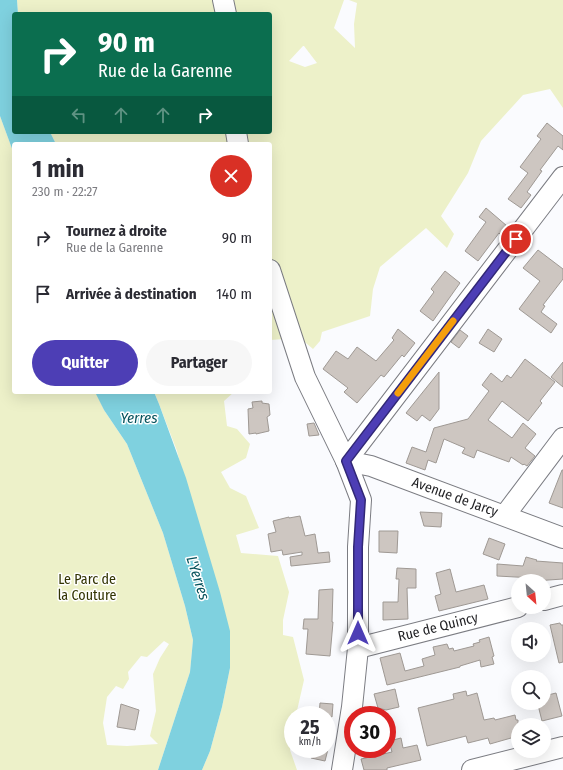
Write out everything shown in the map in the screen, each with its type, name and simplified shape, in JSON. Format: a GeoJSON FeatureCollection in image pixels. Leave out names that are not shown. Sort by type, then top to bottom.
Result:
{"type":"FeatureCollection","features":[{"type":"Feature","properties":{"kind":"street"},"geometry":{"type":"LineString","coordinates":[[223,0],[226,12]]}},
{"type":"Feature","properties":{"kind":"street"},"geometry":{"type":"LineString","coordinates":[[346,461],[563,177]]}},
{"type":"Feature","properties":{"kind":"street"},"geometry":{"type":"LineString","coordinates":[[272,276],[305,377],[346,461],[361,500],[358,547],[358,648],[352,706],[342,770]]}},
{"type":"Feature","properties":{"kind":"street"},"geometry":{"type":"LineString","coordinates":[[505,515],[563,438]]}},
{"type":"Feature","properties":{"kind":"street","name":"Avenue de Jarcy"},"geometry":{"type":"LineString","coordinates":[[346,461],[371,466],[563,538]]}},
{"type":"Feature","properties":{"kind":"street"},"geometry":{"type":"LineString","coordinates":[[551,599],[563,596]]}},
{"type":"Feature","properties":{"kind":"street","name":"Rue de Quincy"},"geometry":{"type":"LineString","coordinates":[[358,648],[511,609]]}},
{"type":"Feature","properties":{"kind":"street"},"geometry":{"type":"LineString","coordinates":[[472,770],[563,747]]}},
{"type":"Feature","properties":{"kind":"green space"},"geometry":{"type":"Polygon","coordinates":[[[17,0],[344,0],[334,28],[355,48],[354,24],[357,3],[349,0],[563,0],[563,108],[550,89],[523,95],[481,141],[468,173],[441,216],[454,234],[447,248],[426,228],[380,267],[373,289],[370,316],[322,332],[320,341],[313,349],[300,338],[272,340],[272,142],[55,142],[51,134],[272,134],[272,12],[18,12],[17,0]],[[304,46],[289,61],[305,67],[317,63],[304,46]]]}},
{"type":"Feature","properties":{"kind":"green space","name":"Le Parc de la Couture"},"geometry":{"type":"Polygon","coordinates":[[[0,116],[12,149],[12,394],[97,394],[104,410],[127,444],[163,533],[185,606],[193,640],[190,672],[158,770],[0,770],[0,116]],[[164,641],[147,657],[141,656],[128,672],[129,679],[123,689],[116,686],[107,697],[103,723],[107,745],[127,746],[158,744],[150,736],[156,711],[153,674],[160,658],[169,644],[164,641]]]}},
{"type":"Feature","properties":{"kind":"green space"},"geometry":{"type":"Polygon","coordinates":[[[155,394],[232,394],[224,401],[227,426],[237,429],[250,444],[246,458],[221,472],[230,488],[246,496],[259,528],[236,535],[241,553],[278,556],[289,592],[283,620],[283,635],[293,637],[304,680],[298,706],[284,706],[284,758],[293,758],[297,770],[202,770],[210,751],[222,707],[230,668],[177,451],[155,394]]]}},
{"type":"Feature","properties":{"kind":"water"},"geometry":{"type":"Polygon","coordinates":[[[0,0],[17,0],[18,12],[12,12],[12,134],[51,134],[55,142],[12,142],[12,149],[0,116],[0,0]]]}},
{"type":"Feature","properties":{"kind":"water","name":"Yerres"},"geometry":{"type":"Polygon","coordinates":[[[96,394],[155,394],[186,478],[220,592],[230,631],[230,668],[222,707],[210,751],[202,770],[158,770],[190,672],[193,640],[185,606],[163,533],[127,444],[104,410],[96,394]]]}},
{"type":"Feature","properties":{"kind":"building"},"geometry":{"type":"Polygon","coordinates":[[[547,123],[563,136],[563,150],[558,146],[540,170],[542,171],[527,192],[531,195],[521,208],[508,199],[528,173],[520,167],[541,139],[537,136],[547,123]]]}},
{"type":"Feature","properties":{"kind":"building"},"geometry":{"type":"Polygon","coordinates":[[[486,208],[507,226],[501,235],[499,233],[478,261],[465,251],[486,222],[479,217],[486,208]]]}},
{"type":"Feature","properties":{"kind":"building"},"geometry":{"type":"Polygon","coordinates":[[[538,250],[563,269],[563,279],[543,305],[545,306],[541,312],[557,324],[551,333],[519,309],[540,281],[523,268],[538,250]]]}},
{"type":"Feature","properties":{"kind":"building"},"geometry":{"type":"Polygon","coordinates":[[[445,271],[460,283],[433,321],[420,311],[434,292],[431,289],[445,271]]]}},
{"type":"Feature","properties":{"kind":"building"},"geometry":{"type":"Polygon","coordinates":[[[398,329],[415,343],[404,357],[402,355],[384,377],[381,375],[357,403],[344,392],[348,388],[323,369],[336,351],[348,359],[357,347],[376,361],[394,340],[392,338],[398,329]]]}},
{"type":"Feature","properties":{"kind":"building"},"geometry":{"type":"Polygon","coordinates":[[[488,329],[502,339],[494,352],[479,343],[488,329]]]}},
{"type":"Feature","properties":{"kind":"building"},"geometry":{"type":"Polygon","coordinates":[[[460,330],[468,336],[459,348],[451,342],[460,330]]]}},
{"type":"Feature","properties":{"kind":"building"},"geometry":{"type":"Polygon","coordinates":[[[525,359],[555,382],[540,401],[542,403],[528,421],[502,401],[488,420],[512,438],[523,423],[536,434],[525,448],[535,456],[527,466],[511,457],[509,462],[477,450],[474,458],[462,453],[465,448],[444,439],[436,463],[428,460],[425,470],[406,463],[412,447],[426,452],[434,428],[468,419],[489,391],[482,385],[491,373],[502,382],[507,375],[511,378],[525,359]]]}},
{"type":"Feature","properties":{"kind":"building"},"geometry":{"type":"Polygon","coordinates":[[[563,362],[563,387],[551,377],[563,362]]]}},
{"type":"Feature","properties":{"kind":"building"},"geometry":{"type":"Polygon","coordinates":[[[439,372],[439,409],[430,421],[422,415],[417,421],[406,413],[439,372]]]}},
{"type":"Feature","properties":{"kind":"building"},"geometry":{"type":"Polygon","coordinates":[[[262,401],[262,403],[269,404],[270,415],[267,417],[269,431],[249,434],[248,409],[253,408],[252,402],[262,401]]]}},
{"type":"Feature","properties":{"kind":"building"},"geometry":{"type":"Polygon","coordinates":[[[314,423],[319,435],[309,436],[307,424],[314,423]]]}},
{"type":"Feature","properties":{"kind":"building"},"geometry":{"type":"Polygon","coordinates":[[[563,470],[563,508],[549,503],[563,470]]]}},
{"type":"Feature","properties":{"kind":"building"},"geometry":{"type":"Polygon","coordinates":[[[420,512],[442,513],[441,527],[424,526],[420,512]]]}},
{"type":"Feature","properties":{"kind":"building"},"geometry":{"type":"Polygon","coordinates":[[[300,516],[305,536],[315,534],[318,553],[329,552],[330,562],[291,566],[290,557],[302,555],[302,552],[283,555],[282,550],[271,552],[268,534],[276,532],[273,521],[300,516]]]}},
{"type":"Feature","properties":{"kind":"building"},"geometry":{"type":"Polygon","coordinates":[[[379,531],[398,531],[397,553],[379,552],[379,531]]]}},
{"type":"Feature","properties":{"kind":"building"},"geometry":{"type":"Polygon","coordinates":[[[489,538],[505,544],[499,560],[483,554],[489,538]]]}},
{"type":"Feature","properties":{"kind":"building"},"geometry":{"type":"Polygon","coordinates":[[[526,557],[537,560],[536,561],[563,563],[563,579],[551,580],[551,574],[511,574],[511,577],[497,576],[497,564],[523,566],[526,557]]]}},
{"type":"Feature","properties":{"kind":"building"},"geometry":{"type":"Polygon","coordinates":[[[397,568],[416,569],[416,588],[407,588],[408,619],[383,620],[383,602],[398,602],[399,579],[396,579],[397,568]]]}},
{"type":"Feature","properties":{"kind":"building"},"geometry":{"type":"Polygon","coordinates":[[[450,569],[456,592],[484,585],[488,599],[439,611],[435,596],[441,594],[436,573],[450,569]]]}},
{"type":"Feature","properties":{"kind":"building"},"geometry":{"type":"Polygon","coordinates":[[[333,589],[333,622],[330,656],[306,654],[308,629],[303,629],[304,619],[318,619],[319,590],[333,589]]]}},
{"type":"Feature","properties":{"kind":"building"},"geometry":{"type":"Polygon","coordinates":[[[560,623],[563,625],[563,662],[559,663],[551,625],[560,623]]]}},
{"type":"Feature","properties":{"kind":"building"},"geometry":{"type":"Polygon","coordinates":[[[489,637],[494,656],[492,657],[494,664],[481,667],[480,660],[460,667],[387,685],[380,658],[400,653],[405,671],[424,666],[422,659],[435,655],[433,647],[447,644],[449,649],[453,648],[454,651],[474,646],[473,644],[480,642],[479,640],[489,637]]]}},
{"type":"Feature","properties":{"kind":"building"},"geometry":{"type":"Polygon","coordinates":[[[395,689],[399,707],[377,706],[374,694],[395,689]]]}},
{"type":"Feature","properties":{"kind":"building"},"geometry":{"type":"Polygon","coordinates":[[[466,691],[467,696],[477,693],[484,720],[494,718],[495,720],[515,715],[516,718],[511,718],[511,738],[490,744],[488,738],[468,743],[466,736],[427,746],[418,708],[454,699],[453,694],[466,691]]]}},
{"type":"Feature","properties":{"kind":"building"},"geometry":{"type":"Polygon","coordinates":[[[556,693],[562,716],[551,719],[541,718],[539,710],[551,710],[551,694],[556,693]]]}},
{"type":"Feature","properties":{"kind":"building"},"geometry":{"type":"Polygon","coordinates":[[[320,703],[333,704],[333,706],[320,706],[320,703]]]}},
{"type":"Feature","properties":{"kind":"building"},"geometry":{"type":"Polygon","coordinates":[[[121,704],[139,710],[135,730],[117,727],[121,704]]]}},
{"type":"Feature","properties":{"kind":"building"},"geometry":{"type":"Polygon","coordinates":[[[401,738],[403,748],[417,745],[421,760],[387,768],[387,770],[364,770],[361,759],[396,758],[396,739],[401,738]]]}},
{"type":"Feature","properties":{"kind":"building"},"geometry":{"type":"Polygon","coordinates":[[[311,758],[326,758],[325,761],[311,758]]]}},
{"type":"Feature","properties":{"kind":"slow traffic"},"geometry":{"type":"LineString","coordinates":[[398,393],[453,321]]}},
{"type":"Feature","properties":{"kind":"route"},"geometry":{"type":"LineString","coordinates":[[358,633],[358,547],[361,500],[346,461],[516,239]]}},
{"type":"Feature","properties":{"kind":"water label","name":"L'Yerres"},"geometry":{"type":"Point","coordinates":[198,578]}}]}
